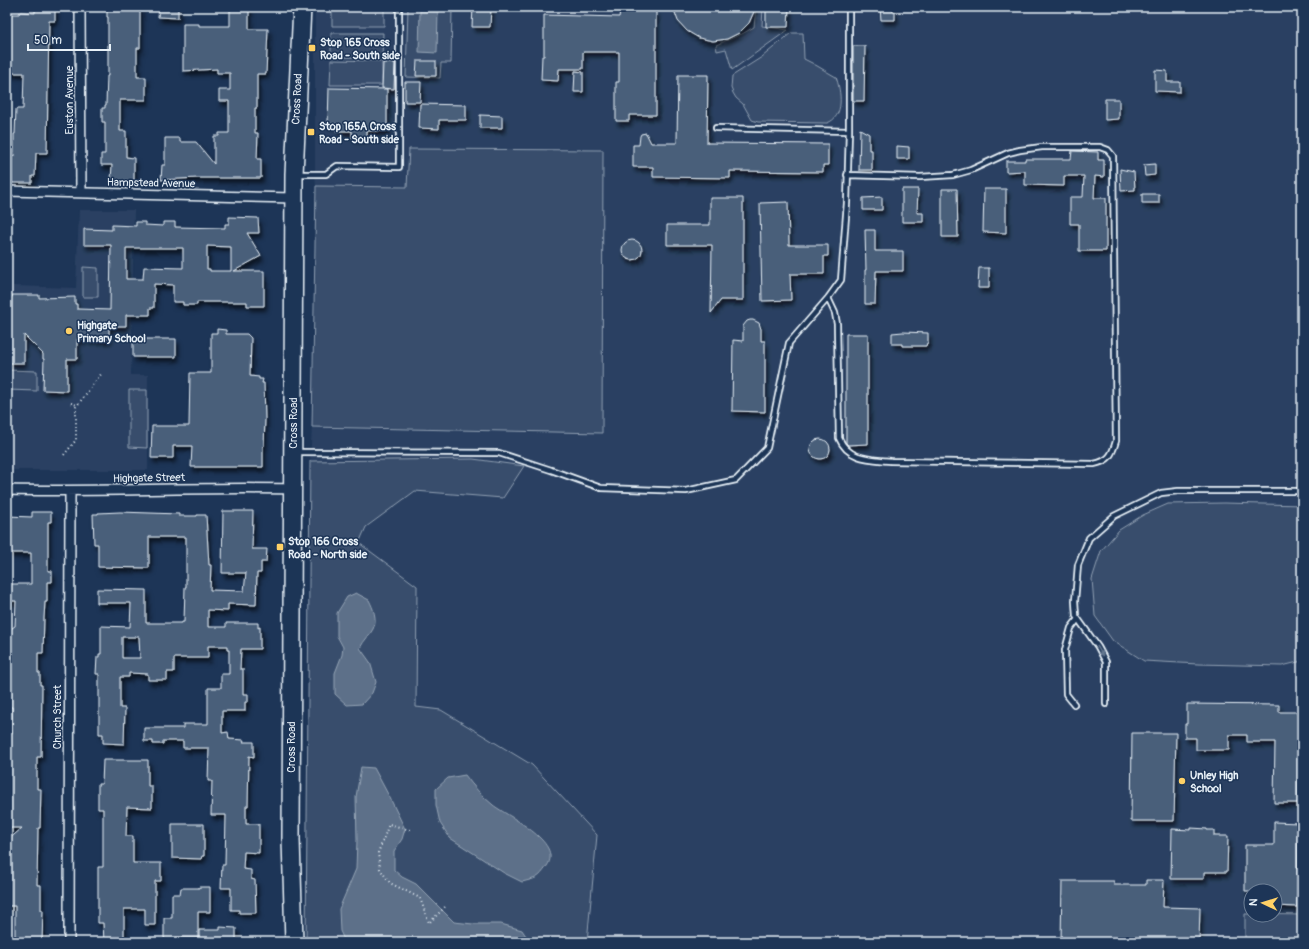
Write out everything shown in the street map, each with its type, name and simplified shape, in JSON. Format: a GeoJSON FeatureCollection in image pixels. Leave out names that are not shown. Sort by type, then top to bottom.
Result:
{"type":"FeatureCollection","features":[{"type":"Feature","properties":{"kind":"highway","name":"Cross Road"},"geometry":{"type":"LineString","coordinates":[[294,942],[291,839],[294,174],[302,7]]}},
{"type":"Feature","properties":{"kind":"highway","name":"Cross Road"},"geometry":{"type":"LineString","coordinates":[[283,942],[291,839]]}},
{"type":"Feature","properties":{"kind":"street","name":"Euston Avenue"},"geometry":{"type":"LineString","coordinates":[[80,7],[81,193]]}},
{"type":"Feature","properties":{"kind":"street","name":"Hampstead Avenue"},"geometry":{"type":"LineString","coordinates":[[7,191],[294,198]]}},
{"type":"Feature","properties":{"kind":"street","name":"Highgate Street"},"geometry":{"type":"LineString","coordinates":[[7,490],[70,491],[230,488],[292,489]]}},
{"type":"Feature","properties":{"kind":"street","name":"Church Street"},"geometry":{"type":"LineString","coordinates":[[69,942],[70,491]]}},
{"type":"Feature","properties":{"kind":"lane"},"geometry":{"type":"LineString","coordinates":[[294,174],[326,174],[336,166],[399,167],[399,7]]}},
{"type":"Feature","properties":{"kind":"lane"},"geometry":{"type":"LineString","coordinates":[[293,452],[498,453],[601,488],[686,491],[736,480],[768,448],[790,343],[828,298],[840,280],[848,175],[849,7]]}},
{"type":"Feature","properties":{"kind":"lane"},"geometry":{"type":"LineString","coordinates":[[716,128],[849,131]]}},
{"type":"Feature","properties":{"kind":"lane"},"geometry":{"type":"LineString","coordinates":[[828,298],[835,313],[836,324],[839,438],[842,446],[852,454],[871,460],[891,461],[1094,464],[1103,462],[1113,452],[1116,441],[1113,156],[1100,147],[1042,147],[1008,153],[971,170],[953,175],[920,177],[848,175]]}},
{"type":"Feature","properties":{"kind":"lane"},"geometry":{"type":"LineString","coordinates":[[1106,704],[1106,662],[1098,647],[1076,616],[1075,601],[1078,565],[1089,538],[1114,516],[1161,493],[1178,491],[1302,491]]}},
{"type":"Feature","properties":{"kind":"lane"},"geometry":{"type":"LineString","coordinates":[[1074,704],[1066,694],[1065,650],[1071,628],[1078,619]]}},
{"type":"Feature","properties":{"kind":"path"},"geometry":{"type":"LineString","coordinates":[[64,456],[76,440],[76,407],[102,373]]}},
{"type":"Feature","properties":{"kind":"path"},"geometry":{"type":"LineString","coordinates":[[71,403],[77,405]]}},
{"type":"Feature","properties":{"kind":"path"},"geometry":{"type":"LineString","coordinates":[[410,830],[389,824],[378,853],[380,869],[390,883],[420,898],[429,922],[445,907]]}},
{"type":"Feature","properties":{"kind":"shaded area"},"geometry":{"type":"Polygon","coordinates":[[[315,7],[1302,7],[1302,942],[306,942],[310,461],[312,427],[316,186],[315,7]]]}},
{"type":"Feature","properties":{"kind":"shaded area"},"geometry":{"type":"Polygon","coordinates":[[[332,7],[384,7],[384,26],[332,26],[332,7]]]}},
{"type":"Feature","properties":{"kind":"shaded area"},"geometry":{"type":"Polygon","coordinates":[[[408,7],[452,7],[451,63],[441,63],[440,78],[406,77],[408,7]]]}},
{"type":"Feature","properties":{"kind":"shaded area"},"geometry":{"type":"Polygon","coordinates":[[[756,7],[763,7],[762,26],[788,30],[732,70],[726,49],[717,51],[716,45],[754,27],[756,7]]]}},
{"type":"Feature","properties":{"kind":"shaded area"},"geometry":{"type":"Polygon","coordinates":[[[420,11],[438,12],[437,53],[419,52],[420,11]]]}},
{"type":"Feature","properties":{"kind":"shaded area"},"geometry":{"type":"Polygon","coordinates":[[[331,33],[383,33],[382,58],[331,57],[331,33]]]}},
{"type":"Feature","properties":{"kind":"shaded area"},"geometry":{"type":"Polygon","coordinates":[[[791,33],[803,33],[804,59],[836,77],[840,96],[839,110],[833,120],[827,123],[758,122],[752,120],[743,104],[736,98],[731,88],[732,76],[762,57],[791,33]]]}},
{"type":"Feature","properties":{"kind":"shaded area"},"geometry":{"type":"Polygon","coordinates":[[[331,60],[382,61],[382,85],[330,85],[331,60]]]}},
{"type":"Feature","properties":{"kind":"shaded area"},"geometry":{"type":"Polygon","coordinates":[[[409,149],[603,150],[602,433],[312,427],[316,186],[407,187],[409,149]]]}},
{"type":"Feature","properties":{"kind":"shaded area","name":"Highgate Primary School"},"geometry":{"type":"Polygon","coordinates":[[[7,207],[14,207],[13,286],[76,288],[79,210],[134,210],[131,375],[148,375],[148,470],[7,470],[7,207]]]}},
{"type":"Feature","properties":{"kind":"shaded area"},"geometry":{"type":"Polygon","coordinates":[[[83,267],[98,268],[98,297],[83,297],[83,267]]]}},
{"type":"Feature","properties":{"kind":"shaded area"},"geometry":{"type":"Polygon","coordinates":[[[7,370],[37,371],[37,391],[7,390],[7,370]]]}},
{"type":"Feature","properties":{"kind":"shaded area"},"geometry":{"type":"Polygon","coordinates":[[[129,390],[147,390],[147,448],[129,447],[129,390]]]}},
{"type":"Feature","properties":{"kind":"shaded area"},"geometry":{"type":"Polygon","coordinates":[[[473,459],[524,466],[503,498],[415,491],[366,527],[359,543],[417,586],[416,707],[441,710],[532,765],[597,835],[587,942],[306,942],[310,461],[473,459]]]}},
{"type":"Feature","properties":{"kind":"shaded area"},"geometry":{"type":"Polygon","coordinates":[[[1224,503],[1302,505],[1302,661],[1282,666],[1144,661],[1113,641],[1095,616],[1092,579],[1101,551],[1119,530],[1143,515],[1168,504],[1224,503]]]}},
{"type":"Feature","properties":{"kind":"shaded area"},"geometry":{"type":"Polygon","coordinates":[[[356,593],[369,600],[374,614],[375,621],[373,629],[360,648],[370,662],[376,682],[372,693],[362,704],[347,705],[335,694],[335,673],[342,655],[343,647],[337,636],[337,613],[347,597],[356,593]]]}},
{"type":"Feature","properties":{"kind":"shaded area"},"geometry":{"type":"Polygon","coordinates":[[[361,767],[374,768],[405,829],[402,839],[394,851],[394,870],[402,877],[416,884],[454,922],[501,924],[522,930],[530,942],[345,942],[340,931],[339,909],[356,869],[356,797],[361,767]]]}},
{"type":"Feature","properties":{"kind":"shaded area"},"geometry":{"type":"Polygon","coordinates":[[[465,775],[489,802],[532,831],[548,848],[550,857],[547,866],[539,876],[522,882],[504,873],[450,838],[440,823],[436,805],[436,789],[448,778],[465,775]]]}},
{"type":"Feature","properties":{"kind":"shaded area"},"geometry":{"type":"Polygon","coordinates":[[[1283,915],[1302,915],[1302,942],[1245,942],[1245,923],[1283,923],[1283,915]]]}},
{"type":"Feature","properties":{"kind":"building"},"geometry":{"type":"Polygon","coordinates":[[[35,7],[55,7],[55,21],[49,21],[47,153],[36,153],[35,176],[32,176],[32,183],[12,183],[12,156],[14,156],[16,109],[23,109],[24,73],[7,73],[7,25],[9,25],[9,14],[19,14],[20,12],[35,13],[35,7]]]}},
{"type":"Feature","properties":{"kind":"building"},"geometry":{"type":"Polygon","coordinates":[[[107,7],[140,7],[140,48],[137,48],[137,77],[146,77],[146,100],[120,100],[120,131],[126,131],[126,157],[134,158],[134,181],[111,180],[112,165],[101,165],[101,154],[105,154],[105,122],[102,122],[102,108],[105,108],[106,105],[108,76],[107,7]]]}},
{"type":"Feature","properties":{"kind":"building"},"geometry":{"type":"Polygon","coordinates":[[[159,7],[178,7],[178,18],[158,17],[159,7]]]}},
{"type":"Feature","properties":{"kind":"building"},"geometry":{"type":"Polygon","coordinates":[[[230,7],[249,7],[249,29],[268,29],[266,74],[257,74],[257,108],[255,108],[255,133],[258,133],[257,159],[261,159],[261,178],[198,178],[161,180],[162,165],[165,165],[165,138],[180,138],[180,142],[196,142],[214,164],[214,136],[219,136],[219,133],[229,133],[229,101],[219,101],[219,90],[230,90],[230,73],[217,73],[217,69],[183,71],[183,24],[199,24],[199,26],[230,26],[230,7]]]}},
{"type":"Feature","properties":{"kind":"building"},"geometry":{"type":"Polygon","coordinates":[[[473,7],[491,7],[490,27],[472,27],[473,7]]]}},
{"type":"Feature","properties":{"kind":"building"},"geometry":{"type":"Polygon","coordinates":[[[673,7],[756,7],[749,23],[739,33],[727,39],[713,41],[699,38],[687,31],[678,21],[673,7]]]}},
{"type":"Feature","properties":{"kind":"building"},"geometry":{"type":"Polygon","coordinates":[[[766,7],[789,7],[788,27],[766,27],[766,7]]]}},
{"type":"Feature","properties":{"kind":"building"},"geometry":{"type":"Polygon","coordinates":[[[880,7],[893,7],[893,12],[895,12],[895,20],[881,20],[880,7]]]}},
{"type":"Feature","properties":{"kind":"building"},"geometry":{"type":"Polygon","coordinates":[[[620,11],[656,11],[656,115],[629,115],[629,121],[616,121],[616,82],[619,82],[619,52],[583,52],[583,69],[559,69],[558,81],[541,80],[542,56],[544,56],[544,15],[619,17],[620,11]]]}},
{"type":"Feature","properties":{"kind":"building"},"geometry":{"type":"Polygon","coordinates":[[[853,46],[865,46],[864,101],[853,101],[853,46]]]}},
{"type":"Feature","properties":{"kind":"building"},"geometry":{"type":"Polygon","coordinates":[[[417,61],[436,61],[436,76],[416,76],[417,61]]]}},
{"type":"Feature","properties":{"kind":"building"},"geometry":{"type":"Polygon","coordinates":[[[383,63],[395,63],[394,89],[382,88],[383,63]]]}},
{"type":"Feature","properties":{"kind":"building"},"geometry":{"type":"Polygon","coordinates":[[[1155,70],[1167,71],[1167,82],[1180,82],[1180,92],[1155,91],[1155,70]]]}},
{"type":"Feature","properties":{"kind":"building"},"geometry":{"type":"Polygon","coordinates":[[[575,71],[583,72],[583,92],[574,92],[575,71]]]}},
{"type":"Feature","properties":{"kind":"building"},"geometry":{"type":"Polygon","coordinates":[[[678,75],[708,75],[707,143],[828,144],[828,165],[823,165],[823,172],[730,171],[730,178],[653,177],[653,167],[633,167],[633,145],[639,145],[641,134],[646,133],[651,143],[677,143],[678,75]]]}},
{"type":"Feature","properties":{"kind":"building"},"geometry":{"type":"Polygon","coordinates":[[[405,82],[421,82],[420,102],[405,102],[405,82]]]}},
{"type":"Feature","properties":{"kind":"building"},"geometry":{"type":"Polygon","coordinates":[[[329,88],[387,89],[387,131],[367,131],[367,138],[352,138],[352,131],[336,131],[337,124],[328,124],[329,88]]]}},
{"type":"Feature","properties":{"kind":"building"},"geometry":{"type":"Polygon","coordinates":[[[1105,99],[1119,99],[1119,119],[1105,120],[1105,99]]]}},
{"type":"Feature","properties":{"kind":"building"},"geometry":{"type":"Polygon","coordinates":[[[420,104],[466,105],[466,120],[439,120],[439,129],[419,128],[420,104]]]}},
{"type":"Feature","properties":{"kind":"building"},"geometry":{"type":"Polygon","coordinates":[[[480,115],[502,116],[502,128],[480,128],[480,115]]]}},
{"type":"Feature","properties":{"kind":"building"},"geometry":{"type":"Polygon","coordinates":[[[860,129],[869,134],[869,150],[872,150],[872,170],[859,170],[860,129]]]}},
{"type":"Feature","properties":{"kind":"building"},"geometry":{"type":"Polygon","coordinates":[[[897,146],[909,147],[909,159],[897,159],[897,146]]]}},
{"type":"Feature","properties":{"kind":"building"},"geometry":{"type":"Polygon","coordinates":[[[1072,151],[1098,152],[1098,160],[1104,160],[1104,177],[1095,176],[1094,198],[1106,198],[1106,251],[1079,251],[1079,224],[1070,224],[1070,197],[1083,197],[1084,176],[1064,176],[1064,186],[1025,185],[1025,171],[1006,172],[1006,161],[1025,161],[1025,159],[1071,159],[1072,151]]]}},
{"type":"Feature","properties":{"kind":"building"},"geometry":{"type":"Polygon","coordinates":[[[1155,164],[1155,175],[1145,176],[1144,165],[1155,164]]]}},
{"type":"Feature","properties":{"kind":"building"},"geometry":{"type":"Polygon","coordinates":[[[1120,169],[1134,172],[1135,190],[1121,191],[1120,169]]]}},
{"type":"Feature","properties":{"kind":"building"},"geometry":{"type":"Polygon","coordinates":[[[902,189],[918,189],[917,213],[923,213],[923,222],[902,222],[902,189]]]}},
{"type":"Feature","properties":{"kind":"building"},"geometry":{"type":"Polygon","coordinates":[[[942,189],[957,189],[958,237],[942,237],[942,189]]]}},
{"type":"Feature","properties":{"kind":"building"},"geometry":{"type":"Polygon","coordinates":[[[984,189],[1006,189],[1006,233],[983,232],[984,189]]]}},
{"type":"Feature","properties":{"kind":"building"},"geometry":{"type":"Polygon","coordinates":[[[1142,194],[1159,194],[1159,203],[1142,203],[1142,194]]]}},
{"type":"Feature","properties":{"kind":"building"},"geometry":{"type":"Polygon","coordinates":[[[882,197],[882,210],[863,210],[863,198],[882,197]]]}},
{"type":"Feature","properties":{"kind":"building"},"geometry":{"type":"Polygon","coordinates":[[[710,198],[743,198],[743,300],[721,300],[711,313],[712,245],[667,245],[667,225],[710,225],[710,198]]]}},
{"type":"Feature","properties":{"kind":"building"},"geometry":{"type":"Polygon","coordinates":[[[788,202],[789,245],[828,245],[828,256],[824,256],[824,274],[790,274],[791,300],[762,301],[760,203],[788,202]]]}},
{"type":"Feature","properties":{"kind":"building"},"geometry":{"type":"Polygon","coordinates":[[[229,217],[258,218],[259,233],[247,233],[261,256],[234,271],[264,271],[264,306],[247,306],[247,302],[197,302],[197,305],[183,305],[183,302],[173,302],[173,285],[154,284],[154,308],[150,308],[150,315],[126,315],[126,326],[109,326],[109,339],[77,339],[77,359],[67,359],[67,391],[43,390],[43,354],[24,335],[24,363],[7,363],[7,297],[12,297],[12,295],[39,295],[39,298],[75,297],[77,309],[110,310],[111,245],[84,245],[84,229],[112,230],[112,225],[136,226],[136,222],[145,222],[145,225],[163,226],[163,222],[175,222],[175,227],[225,228],[225,224],[229,224],[229,217]],[[207,246],[207,269],[210,269],[210,271],[231,271],[231,247],[207,246]],[[126,248],[126,279],[143,279],[144,267],[183,268],[183,248],[126,248]]]}},
{"type":"Feature","properties":{"kind":"building"},"geometry":{"type":"Polygon","coordinates":[[[865,230],[875,230],[875,251],[903,251],[903,271],[876,271],[875,304],[865,304],[865,230]]]}},
{"type":"Feature","properties":{"kind":"building"},"geometry":{"type":"Polygon","coordinates":[[[632,240],[639,243],[642,250],[639,257],[632,260],[625,257],[622,250],[625,243],[632,240]]]}},
{"type":"Feature","properties":{"kind":"building"},"geometry":{"type":"Polygon","coordinates":[[[979,268],[989,268],[989,288],[978,288],[979,268]]]}},
{"type":"Feature","properties":{"kind":"building"},"geometry":{"type":"Polygon","coordinates":[[[750,320],[759,323],[761,329],[761,341],[765,341],[765,412],[732,411],[733,340],[743,341],[743,326],[750,320]]]}},
{"type":"Feature","properties":{"kind":"building"},"geometry":{"type":"Polygon","coordinates":[[[217,329],[226,330],[226,334],[247,334],[251,338],[250,376],[263,379],[262,383],[264,383],[265,419],[263,467],[191,467],[192,446],[173,446],[173,458],[151,458],[152,426],[189,426],[190,373],[211,373],[211,333],[217,333],[217,329]]]}},
{"type":"Feature","properties":{"kind":"building"},"geometry":{"type":"Polygon","coordinates":[[[892,333],[928,333],[928,343],[926,346],[902,346],[902,344],[892,344],[892,333]]]}},
{"type":"Feature","properties":{"kind":"building"},"geometry":{"type":"Polygon","coordinates":[[[846,334],[868,334],[868,444],[848,445],[846,443],[846,334]]]}},
{"type":"Feature","properties":{"kind":"building"},"geometry":{"type":"Polygon","coordinates":[[[133,339],[176,339],[176,357],[133,357],[133,339]]]}},
{"type":"Feature","properties":{"kind":"building"},"geometry":{"type":"Polygon","coordinates":[[[820,439],[827,442],[830,449],[827,456],[820,459],[813,456],[810,449],[813,442],[820,439]]]}},
{"type":"Feature","properties":{"kind":"building"},"geometry":{"type":"Polygon","coordinates":[[[223,511],[253,511],[252,549],[267,549],[266,562],[261,562],[261,573],[257,573],[256,605],[228,604],[228,611],[208,610],[208,627],[226,627],[226,623],[258,623],[258,628],[260,627],[260,649],[241,649],[240,669],[243,669],[243,694],[248,694],[248,702],[245,702],[245,711],[222,711],[222,733],[228,732],[229,739],[244,740],[243,742],[254,742],[254,757],[249,756],[248,806],[246,806],[246,824],[259,824],[259,853],[244,852],[243,869],[251,870],[251,879],[255,880],[256,913],[239,913],[239,910],[231,910],[231,888],[221,888],[222,865],[225,865],[226,815],[211,815],[212,781],[208,781],[209,748],[183,748],[183,741],[163,741],[163,744],[153,744],[153,741],[144,741],[144,728],[183,728],[183,724],[208,724],[208,688],[221,688],[221,674],[229,674],[229,650],[227,650],[227,646],[208,646],[208,658],[174,658],[174,672],[167,672],[167,680],[148,680],[148,674],[129,673],[129,677],[120,677],[120,708],[125,708],[124,744],[103,743],[103,734],[99,734],[99,674],[96,674],[97,657],[101,654],[101,626],[130,627],[131,603],[97,603],[97,589],[146,590],[146,623],[184,622],[186,537],[149,537],[149,568],[98,567],[98,544],[94,544],[93,514],[120,512],[179,514],[179,516],[206,515],[209,565],[211,565],[210,590],[244,591],[246,573],[222,573],[223,511]],[[122,637],[122,658],[140,658],[139,637],[122,637]]]}},
{"type":"Feature","properties":{"kind":"building"},"geometry":{"type":"Polygon","coordinates":[[[32,512],[51,512],[51,522],[48,522],[48,571],[52,571],[52,582],[47,582],[43,653],[38,653],[38,673],[40,673],[40,685],[42,685],[41,757],[37,757],[37,789],[41,789],[40,828],[38,828],[37,885],[41,885],[41,910],[43,910],[42,942],[15,942],[15,906],[7,906],[7,863],[9,863],[9,848],[7,846],[7,841],[22,828],[7,828],[7,734],[12,734],[12,707],[10,707],[11,693],[7,693],[7,663],[9,663],[9,630],[15,626],[16,601],[7,601],[7,584],[31,584],[31,553],[7,553],[7,516],[32,517],[32,512]]]}},
{"type":"Feature","properties":{"kind":"building"},"geometry":{"type":"Polygon","coordinates":[[[1187,704],[1279,705],[1279,712],[1302,712],[1302,726],[1298,726],[1298,803],[1274,803],[1275,742],[1247,742],[1247,735],[1229,735],[1229,750],[1196,750],[1196,738],[1185,738],[1187,704]]]}},
{"type":"Feature","properties":{"kind":"building"},"geometry":{"type":"Polygon","coordinates":[[[1132,733],[1176,733],[1174,821],[1131,821],[1132,733]]]}},
{"type":"Feature","properties":{"kind":"building"},"geometry":{"type":"Polygon","coordinates":[[[103,760],[148,760],[148,786],[152,786],[152,808],[127,807],[126,836],[133,836],[133,863],[161,863],[161,881],[155,881],[155,925],[145,925],[145,909],[124,909],[124,942],[104,942],[103,923],[98,923],[98,867],[103,867],[103,809],[98,809],[98,784],[102,784],[103,760]]]}},
{"type":"Feature","properties":{"kind":"building"},"geometry":{"type":"Polygon","coordinates":[[[1274,822],[1298,823],[1297,907],[1283,906],[1283,883],[1245,883],[1245,845],[1274,845],[1274,822]]]}},
{"type":"Feature","properties":{"kind":"building"},"geometry":{"type":"Polygon","coordinates":[[[172,824],[204,824],[204,856],[202,856],[201,859],[172,858],[172,824]]]}},
{"type":"Feature","properties":{"kind":"building"},"geometry":{"type":"Polygon","coordinates":[[[1191,828],[1214,830],[1214,836],[1228,836],[1227,872],[1204,872],[1204,879],[1171,879],[1172,829],[1191,830],[1191,828]]]}},
{"type":"Feature","properties":{"kind":"building"},"geometry":{"type":"Polygon","coordinates":[[[1146,880],[1164,880],[1163,907],[1200,908],[1199,942],[1061,942],[1062,881],[1114,881],[1114,885],[1146,885],[1146,880]]]}},
{"type":"Feature","properties":{"kind":"building"},"geometry":{"type":"Polygon","coordinates":[[[210,887],[210,912],[198,912],[198,938],[177,938],[177,942],[165,942],[164,918],[172,918],[172,894],[180,894],[181,888],[210,887]]]}},
{"type":"Feature","properties":{"kind":"building"},"geometry":{"type":"Polygon","coordinates":[[[220,927],[236,928],[236,942],[199,942],[199,930],[220,930],[220,927]]]}},
{"type":"Feature","properties":{"kind":"place","name":"Stop 165 Cross Road - South side"},"geometry":{"type":"Point","coordinates":[312,48]}},
{"type":"Feature","properties":{"kind":"place","name":"Stop 165A Cross Road - South side"},"geometry":{"type":"Point","coordinates":[311,132]}},
{"type":"Feature","properties":{"kind":"place","name":"Highgate Primary School"},"geometry":{"type":"Point","coordinates":[69,331]}},
{"type":"Feature","properties":{"kind":"place","name":"Stop 166 Cross Road - North side"},"geometry":{"type":"Point","coordinates":[280,547]}},
{"type":"Feature","properties":{"kind":"place","name":"Unley High School"},"geometry":{"type":"Point","coordinates":[1182,781]}}]}
